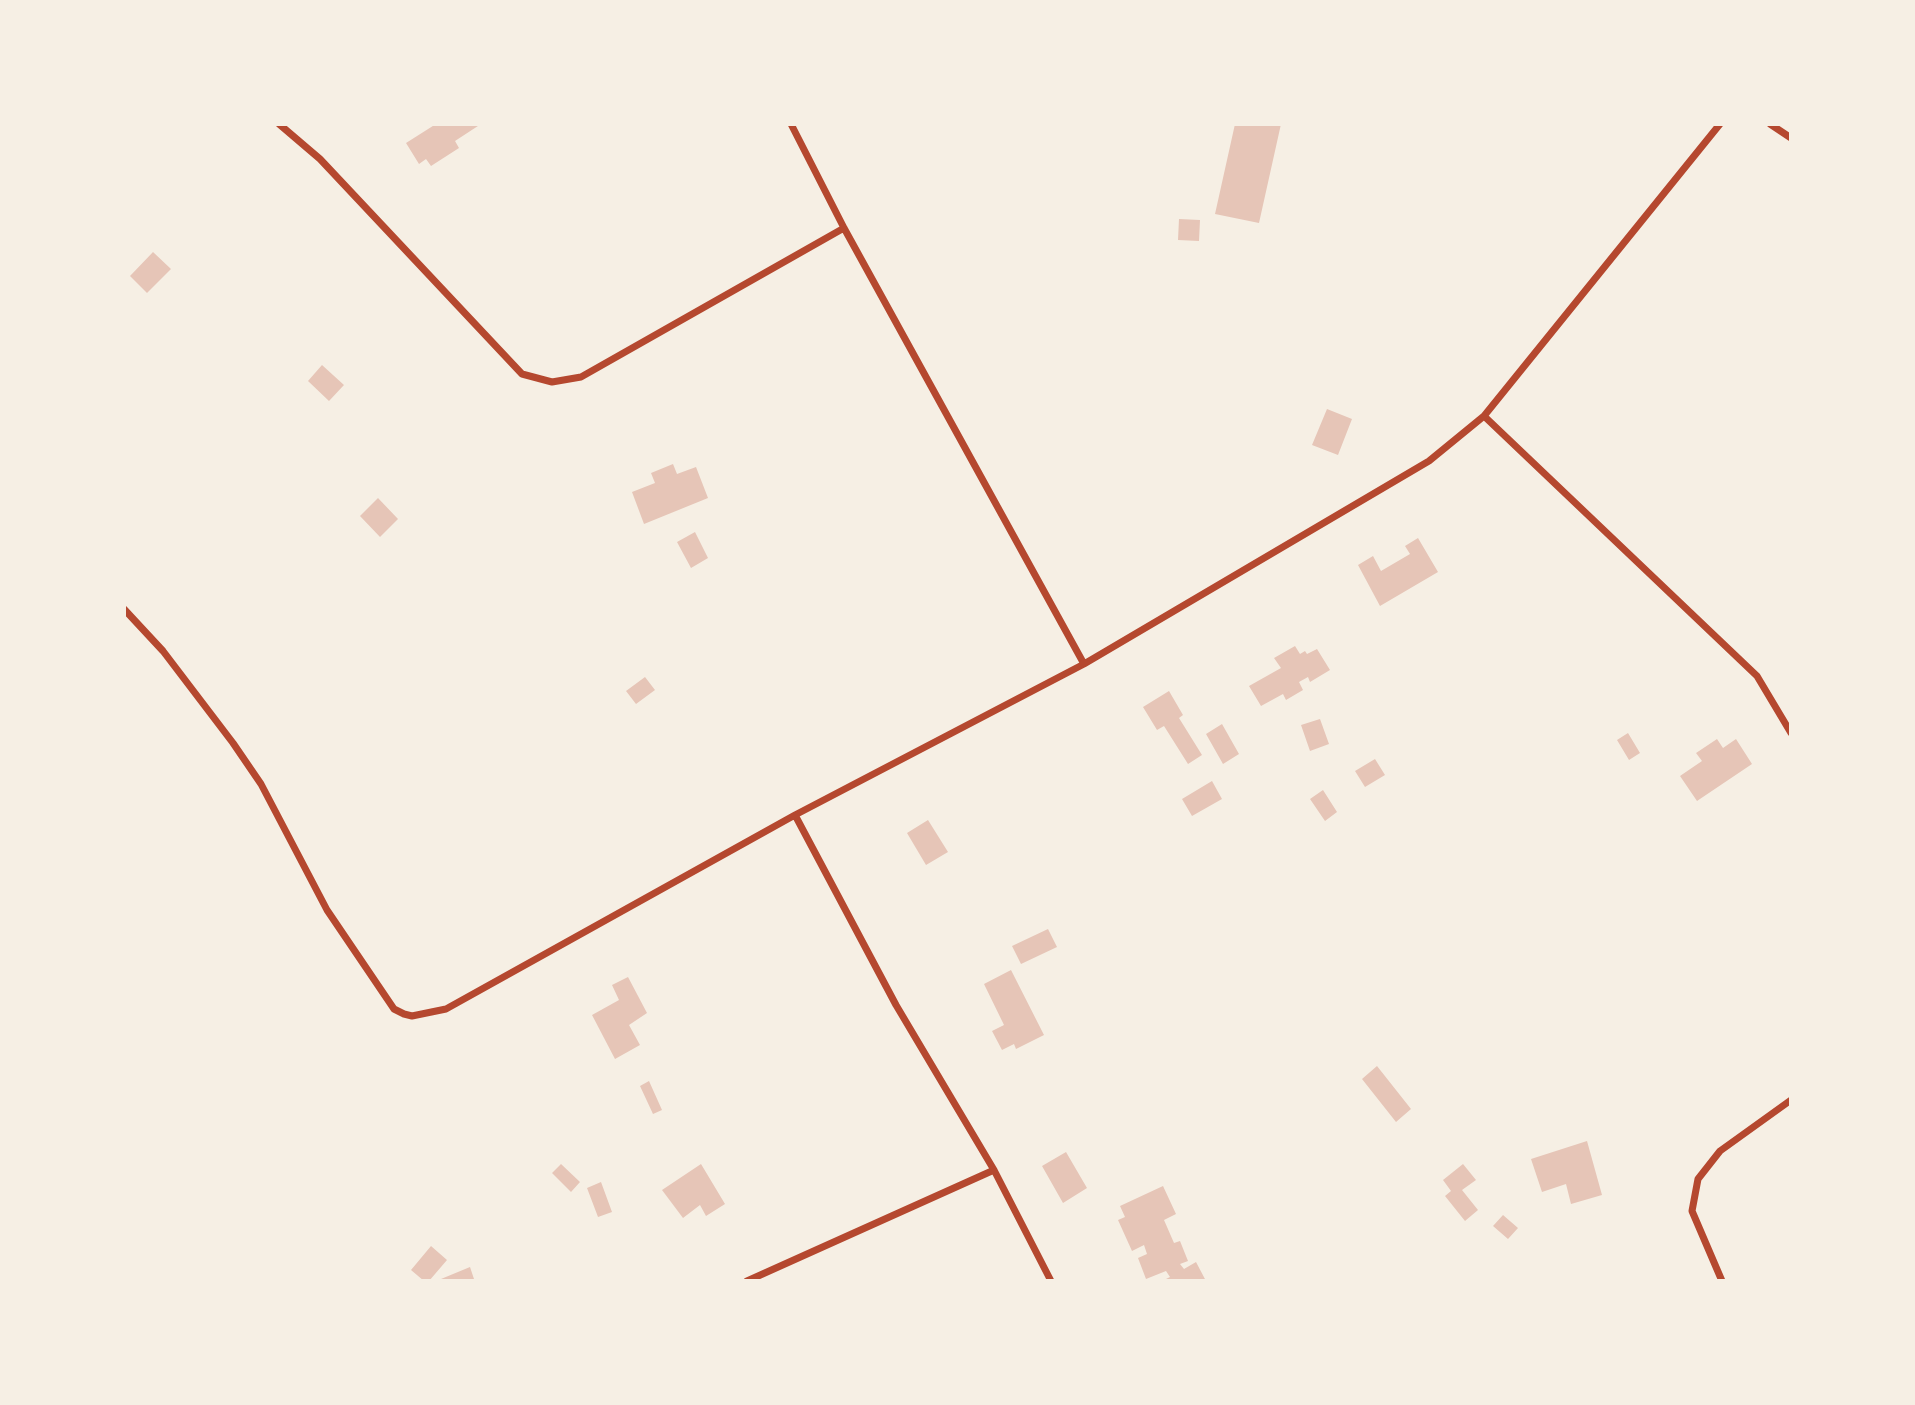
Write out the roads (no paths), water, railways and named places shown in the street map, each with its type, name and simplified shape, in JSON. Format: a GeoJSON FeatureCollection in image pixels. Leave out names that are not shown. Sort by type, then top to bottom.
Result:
{"type":"FeatureCollection","features":[{"type":"Feature","properties":{"kind":"street"},"geometry":{"type":"LineString","coordinates":[[279,124],[320,159],[522,374],[552,382],[581,377],[845,228]]}},
{"type":"Feature","properties":{"kind":"street"},"geometry":{"type":"LineString","coordinates":[[791,124],[845,228],[1084,664]]}},
{"type":"Feature","properties":{"kind":"street"},"geometry":{"type":"LineString","coordinates":[[124,609],[163,651],[261,784],[327,910],[394,1009],[412,1016],[446,1009],[795,815],[1084,664],[1429,461],[1484,416],[1720,124]]}},
{"type":"Feature","properties":{"kind":"street"},"geometry":{"type":"LineString","coordinates":[[1770,124],[1791,138]]}},
{"type":"Feature","properties":{"kind":"street"},"geometry":{"type":"LineString","coordinates":[[1484,416],[1757,676],[1791,733]]}},
{"type":"Feature","properties":{"kind":"street"},"geometry":{"type":"LineString","coordinates":[[795,815],[896,1005],[994,1170],[1051,1281]]}},
{"type":"Feature","properties":{"kind":"street"},"geometry":{"type":"LineString","coordinates":[[1721,1281],[1692,1212],[1698,1179],[1720,1151],[1791,1100]]}},
{"type":"Feature","properties":{"kind":"street"},"geometry":{"type":"LineString","coordinates":[[747,1281],[994,1170]]}}]}
